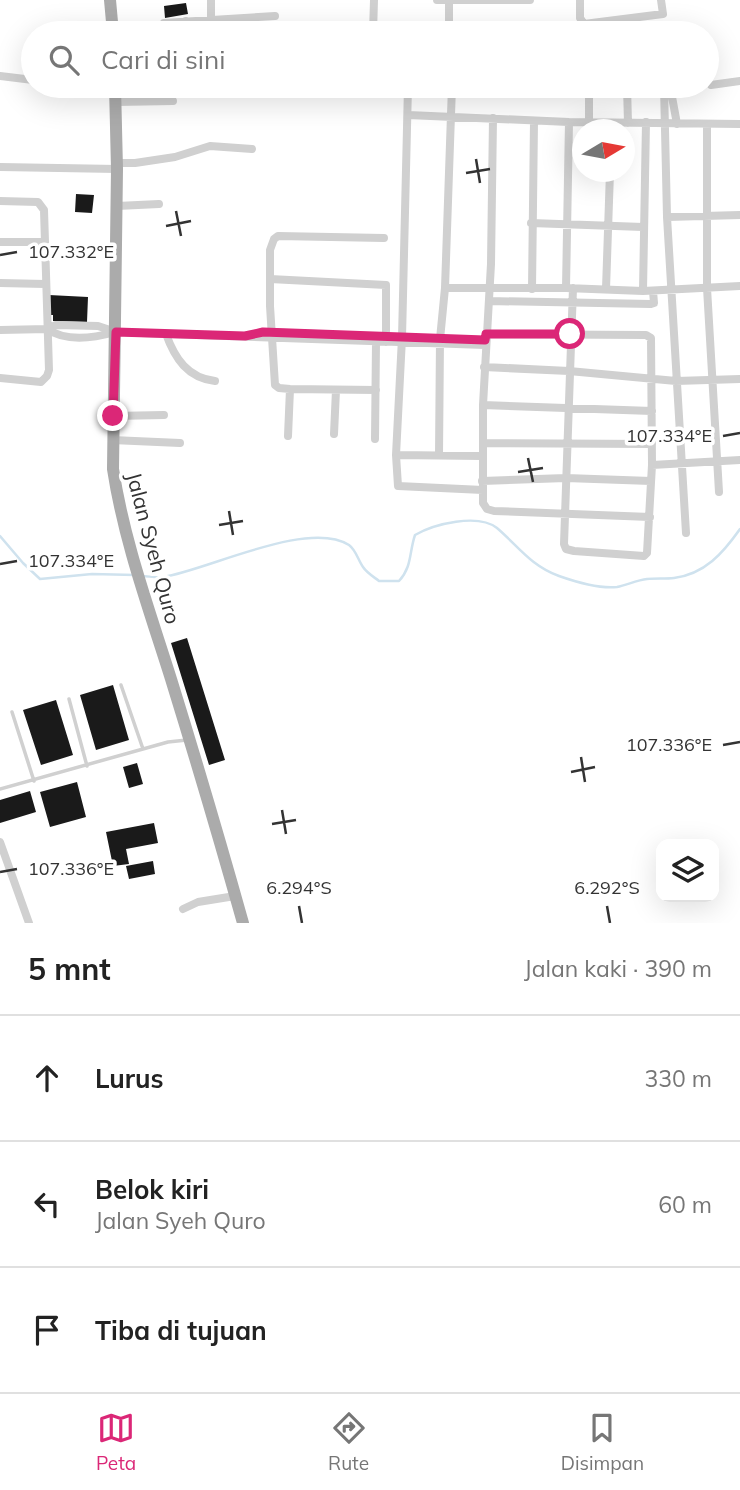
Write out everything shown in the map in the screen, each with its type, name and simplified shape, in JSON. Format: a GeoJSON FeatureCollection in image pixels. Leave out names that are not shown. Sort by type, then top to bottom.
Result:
{"type":"FeatureCollection","features":[{"type":"Feature","properties":{"kind":"main road"},"geometry":{"type":"LineString","coordinates":[[110,0],[112,21]]}},
{"type":"Feature","properties":{"kind":"main road","name":"Jalan Syeh Quro"},"geometry":{"type":"LineString","coordinates":[[115,98],[116,332],[112,440],[117,497],[243,923]]}},
{"type":"Feature","properties":{"kind":"street"},"geometry":{"type":"LineString","coordinates":[[211,0],[211,19]]}},
{"type":"Feature","properties":{"kind":"street"},"geometry":{"type":"LineString","coordinates":[[373,21],[374,0]]}},
{"type":"Feature","properties":{"kind":"street"},"geometry":{"type":"LineString","coordinates":[[437,0],[530,0]]}},
{"type":"Feature","properties":{"kind":"street"},"geometry":{"type":"LineString","coordinates":[[449,0],[449,21]]}},
{"type":"Feature","properties":{"kind":"street"},"geometry":{"type":"LineString","coordinates":[[580,0],[581,21]]}},
{"type":"Feature","properties":{"kind":"street"},"geometry":{"type":"LineString","coordinates":[[612,21],[663,14],[661,0]]}},
{"type":"Feature","properties":{"kind":"street"},"geometry":{"type":"LineString","coordinates":[[186,21],[275,16]]}},
{"type":"Feature","properties":{"kind":"street"},"geometry":{"type":"LineString","coordinates":[[0,76],[21,79]]}},
{"type":"Feature","properties":{"kind":"street"},"geometry":{"type":"LineString","coordinates":[[719,84],[740,81]]}},
{"type":"Feature","properties":{"kind":"street"},"geometry":{"type":"LineString","coordinates":[[408,98],[402,340],[396,455],[398,486],[483,486],[566,478],[651,481]]}},
{"type":"Feature","properties":{"kind":"street"},"geometry":{"type":"LineString","coordinates":[[439,454],[440,341],[445,288],[452,98]]}},
{"type":"Feature","properties":{"kind":"street"},"geometry":{"type":"LineString","coordinates":[[589,98],[589,119]]}},
{"type":"Feature","properties":{"kind":"street"},"geometry":{"type":"LineString","coordinates":[[627,98],[628,119]]}},
{"type":"Feature","properties":{"kind":"street"},"geometry":{"type":"LineString","coordinates":[[664,98],[667,218],[686,533]]}},
{"type":"Feature","properties":{"kind":"street"},"geometry":{"type":"LineString","coordinates":[[672,98],[677,124]]}},
{"type":"Feature","properties":{"kind":"street"},"geometry":{"type":"LineString","coordinates":[[115,102],[173,101]]}},
{"type":"Feature","properties":{"kind":"street"},"geometry":{"type":"LineString","coordinates":[[0,331],[98,326],[116,332],[254,338],[272,335],[440,341],[570,334],[650,337],[652,465],[647,553],[643,557],[566,548],[564,544],[570,334],[571,303],[568,226],[569,122],[408,115]]}},
{"type":"Feature","properties":{"kind":"street"},"geometry":{"type":"LineString","coordinates":[[493,118],[490,290],[483,405],[483,503],[487,509],[494,511],[650,517]]}},
{"type":"Feature","properties":{"kind":"street"},"geometry":{"type":"LineString","coordinates":[[531,289],[534,121]]}},
{"type":"Feature","properties":{"kind":"street"},"geometry":{"type":"LineString","coordinates":[[643,291],[646,122]]}},
{"type":"Feature","properties":{"kind":"street"},"geometry":{"type":"LineString","coordinates":[[635,123],[740,124]]}},
{"type":"Feature","properties":{"kind":"street"},"geometry":{"type":"LineString","coordinates":[[706,125],[707,288],[719,492]]}},
{"type":"Feature","properties":{"kind":"street"},"geometry":{"type":"LineString","coordinates":[[0,167],[117,166],[175,158],[210,146],[252,149]]}},
{"type":"Feature","properties":{"kind":"street"},"geometry":{"type":"LineString","coordinates":[[606,289],[610,182]]}},
{"type":"Feature","properties":{"kind":"street"},"geometry":{"type":"LineString","coordinates":[[0,201],[32,201],[43,205],[47,329],[47,376],[41,382],[0,378]]}},
{"type":"Feature","properties":{"kind":"street"},"geometry":{"type":"LineString","coordinates":[[117,206],[159,204]]}},
{"type":"Feature","properties":{"kind":"street"},"geometry":{"type":"LineString","coordinates":[[667,218],[740,215]]}},
{"type":"Feature","properties":{"kind":"street"},"geometry":{"type":"LineString","coordinates":[[531,223],[643,227]]}},
{"type":"Feature","properties":{"kind":"street"},"geometry":{"type":"LineString","coordinates":[[376,390],[279,388],[273,380],[270,250],[278,236],[384,238]]}},
{"type":"Feature","properties":{"kind":"street"},"geometry":{"type":"LineString","coordinates":[[0,242],[44,242]]}},
{"type":"Feature","properties":{"kind":"street"},"geometry":{"type":"LineString","coordinates":[[270,279],[386,285],[386,340]]}},
{"type":"Feature","properties":{"kind":"street"},"geometry":{"type":"LineString","coordinates":[[0,283],[45,284]]}},
{"type":"Feature","properties":{"kind":"street"},"geometry":{"type":"LineString","coordinates":[[445,288],[653,291],[740,286]]}},
{"type":"Feature","properties":{"kind":"street"},"geometry":{"type":"LineString","coordinates":[[489,301],[651,304],[654,303],[653,291]]}},
{"type":"Feature","properties":{"kind":"street"},"geometry":{"type":"LineString","coordinates":[[166,334],[176,356],[195,377],[215,381]]}},
{"type":"Feature","properties":{"kind":"street"},"geometry":{"type":"LineString","coordinates":[[272,335],[376,342],[386,340]]}},
{"type":"Feature","properties":{"kind":"street"},"geometry":{"type":"LineString","coordinates":[[374,439],[376,342]]}},
{"type":"Feature","properties":{"kind":"street"},"geometry":{"type":"LineString","coordinates":[[484,368],[569,371],[676,381],[740,379]]}},
{"type":"Feature","properties":{"kind":"street"},"geometry":{"type":"LineString","coordinates":[[288,436],[290,389]]}},
{"type":"Feature","properties":{"kind":"street"},"geometry":{"type":"LineString","coordinates":[[334,434],[336,390]]}},
{"type":"Feature","properties":{"kind":"street"},"geometry":{"type":"LineString","coordinates":[[483,405],[652,411]]}},
{"type":"Feature","properties":{"kind":"street"},"geometry":{"type":"LineString","coordinates":[[113,416],[164,415]]}},
{"type":"Feature","properties":{"kind":"street"},"geometry":{"type":"LineString","coordinates":[[112,440],[180,443]]}},
{"type":"Feature","properties":{"kind":"street"},"geometry":{"type":"LineString","coordinates":[[483,443],[652,444]]}},
{"type":"Feature","properties":{"kind":"street"},"geometry":{"type":"LineString","coordinates":[[396,455],[482,456]]}},
{"type":"Feature","properties":{"kind":"street"},"geometry":{"type":"LineString","coordinates":[[652,465],[740,460]]}},
{"type":"Feature","properties":{"kind":"street"},"geometry":{"type":"LineString","coordinates":[[0,842],[29,923]]}},
{"type":"Feature","properties":{"kind":"street"},"geometry":{"type":"LineString","coordinates":[[183,909],[198,902],[235,896]]}},
{"type":"Feature","properties":{"kind":"lane"},"geometry":{"type":"LineString","coordinates":[[121,685],[143,749]]}},
{"type":"Feature","properties":{"kind":"lane"},"geometry":{"type":"LineString","coordinates":[[69,699],[87,766]]}},
{"type":"Feature","properties":{"kind":"lane"},"geometry":{"type":"LineString","coordinates":[[12,712],[34,781]]}},
{"type":"Feature","properties":{"kind":"lane"},"geometry":{"type":"LineString","coordinates":[[0,789],[167,742],[190,740]]}},
{"type":"Feature","properties":{"kind":"building"},"geometry":{"type":"Polygon","coordinates":[[[186,3],[188,14],[165,18],[164,6],[186,3]]]}},
{"type":"Feature","properties":{"kind":"building"},"geometry":{"type":"Polygon","coordinates":[[[76,194],[94,195],[92,213],[75,212],[76,194]]]}},
{"type":"Feature","properties":{"kind":"building"},"geometry":{"type":"Polygon","coordinates":[[[49,295],[88,297],[87,322],[53,321],[53,315],[48,315],[49,295]]]}},
{"type":"Feature","properties":{"kind":"building"},"geometry":{"type":"Polygon","coordinates":[[[187,638],[225,760],[209,765],[171,643],[187,638]]]}},
{"type":"Feature","properties":{"kind":"building"},"geometry":{"type":"Polygon","coordinates":[[[113,685],[129,740],[96,750],[80,695],[113,685]]]}},
{"type":"Feature","properties":{"kind":"building"},"geometry":{"type":"Polygon","coordinates":[[[56,700],[73,755],[41,765],[23,710],[56,700]]]}},
{"type":"Feature","properties":{"kind":"building"},"geometry":{"type":"Polygon","coordinates":[[[137,763],[143,784],[129,788],[123,767],[137,763]]]}},
{"type":"Feature","properties":{"kind":"building"},"geometry":{"type":"Polygon","coordinates":[[[77,782],[86,817],[50,827],[40,792],[77,782]]]}},
{"type":"Feature","properties":{"kind":"building"},"geometry":{"type":"Polygon","coordinates":[[[30,791],[36,812],[0,823],[0,800],[30,791]]]}},
{"type":"Feature","properties":{"kind":"building"},"geometry":{"type":"Polygon","coordinates":[[[154,823],[158,843],[126,849],[129,864],[113,866],[106,832],[154,823]]]}},
{"type":"Feature","properties":{"kind":"building"},"geometry":{"type":"Polygon","coordinates":[[[153,861],[155,874],[129,879],[126,866],[153,861]]]}},
{"type":"Feature","properties":{"kind":"waterway"},"geometry":{"type":"LineString","coordinates":[[141,576],[163,577],[182,573],[258,549],[309,538],[331,539],[349,545],[365,569],[379,581],[399,581],[408,565],[415,535],[444,524],[479,521],[497,528],[549,572],[588,584],[617,587],[695,572],[720,554],[740,529]]}},
{"type":"Feature","properties":{"kind":"waterway"},"geometry":{"type":"LineString","coordinates":[[0,536],[40,579],[92,574],[135,575]]}},
{"type":"Feature","properties":{"kind":"route"},"geometry":{"type":"LineString","coordinates":[[113,416],[116,332],[245,336],[263,332],[485,340],[486,334],[570,334]]}}]}
